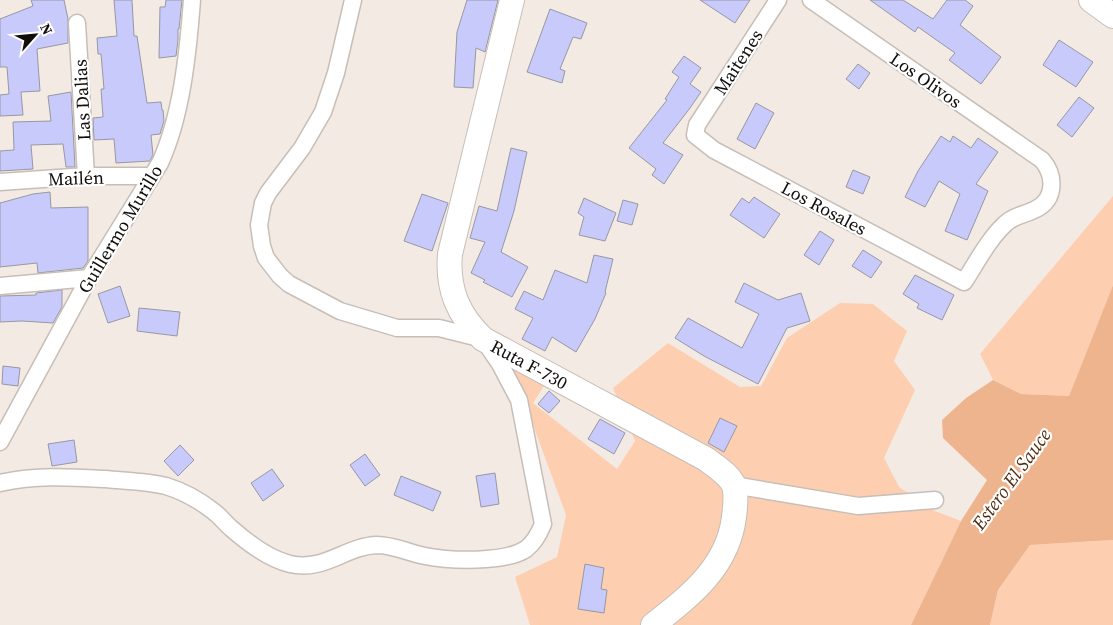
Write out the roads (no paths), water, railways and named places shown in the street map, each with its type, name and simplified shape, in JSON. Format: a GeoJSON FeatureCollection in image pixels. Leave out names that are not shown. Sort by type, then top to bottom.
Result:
{"type":"FeatureCollection","features":[{"type":"Feature","properties":{"kind":"street","name":"Guillermo Murillo"},"geometry":{"type":"LineString","coordinates":[[0,442],[89,278],[152,176],[167,148],[173,130],[188,44],[192,0]]}},
{"type":"Feature","properties":{"kind":"street"},"geometry":{"type":"LineString","coordinates":[[0,483],[38,477],[62,476],[148,482],[166,486],[199,501],[214,511],[252,544],[291,564],[308,565],[322,563],[354,550],[377,545],[390,546],[417,554],[445,559],[509,556],[527,548],[534,541],[543,524],[519,400],[500,364],[483,339],[439,328],[397,328],[340,311],[289,284],[276,272],[266,258],[259,225],[263,203],[268,193],[302,148],[323,112],[336,73],[353,0]]}},
{"type":"Feature","properties":{"kind":"street","name":"Ruta F-730"},"geometry":{"type":"LineString","coordinates":[[512,0],[450,254],[449,279],[456,304],[463,317],[483,339],[706,459],[721,470],[734,485]]}},
{"type":"Feature","properties":{"kind":"street","name":"Maitenes"},"geometry":{"type":"LineString","coordinates":[[697,125],[778,0]]}},
{"type":"Feature","properties":{"kind":"street","name":"Los Olivos"},"geometry":{"type":"LineString","coordinates":[[811,0],[1042,160],[1050,172],[1052,179],[1050,193],[1046,200],[1037,209],[1017,215],[1005,224],[990,241],[964,282]]}},
{"type":"Feature","properties":{"kind":"street"},"geometry":{"type":"LineString","coordinates":[[1091,0],[1113,16]]}},
{"type":"Feature","properties":{"kind":"street","name":"Las Dalias"},"geometry":{"type":"LineString","coordinates":[[77,23],[86,176]]}},
{"type":"Feature","properties":{"kind":"street","name":"Los Rosales"},"geometry":{"type":"LineString","coordinates":[[697,125],[695,135],[714,150],[964,282]]}},
{"type":"Feature","properties":{"kind":"street","name":"Mailén"},"geometry":{"type":"LineString","coordinates":[[0,182],[86,176],[152,176]]}},
{"type":"Feature","properties":{"kind":"street"},"geometry":{"type":"LineString","coordinates":[[0,286],[89,278]]}},
{"type":"Feature","properties":{"kind":"street"},"geometry":{"type":"LineString","coordinates":[[653,625],[697,589],[716,566],[724,552],[733,522],[734,485],[858,506],[935,500]]}},
{"type":"Feature","properties":{"kind":"water","name":"Estero El Sauce"},"geometry":{"type":"Polygon","coordinates":[[[1113,285],[1113,540],[1030,545],[998,590],[990,625],[911,625],[961,521],[987,480],[943,438],[942,420],[966,398],[993,380],[1021,394],[1069,396],[1113,285]]]}}]}
